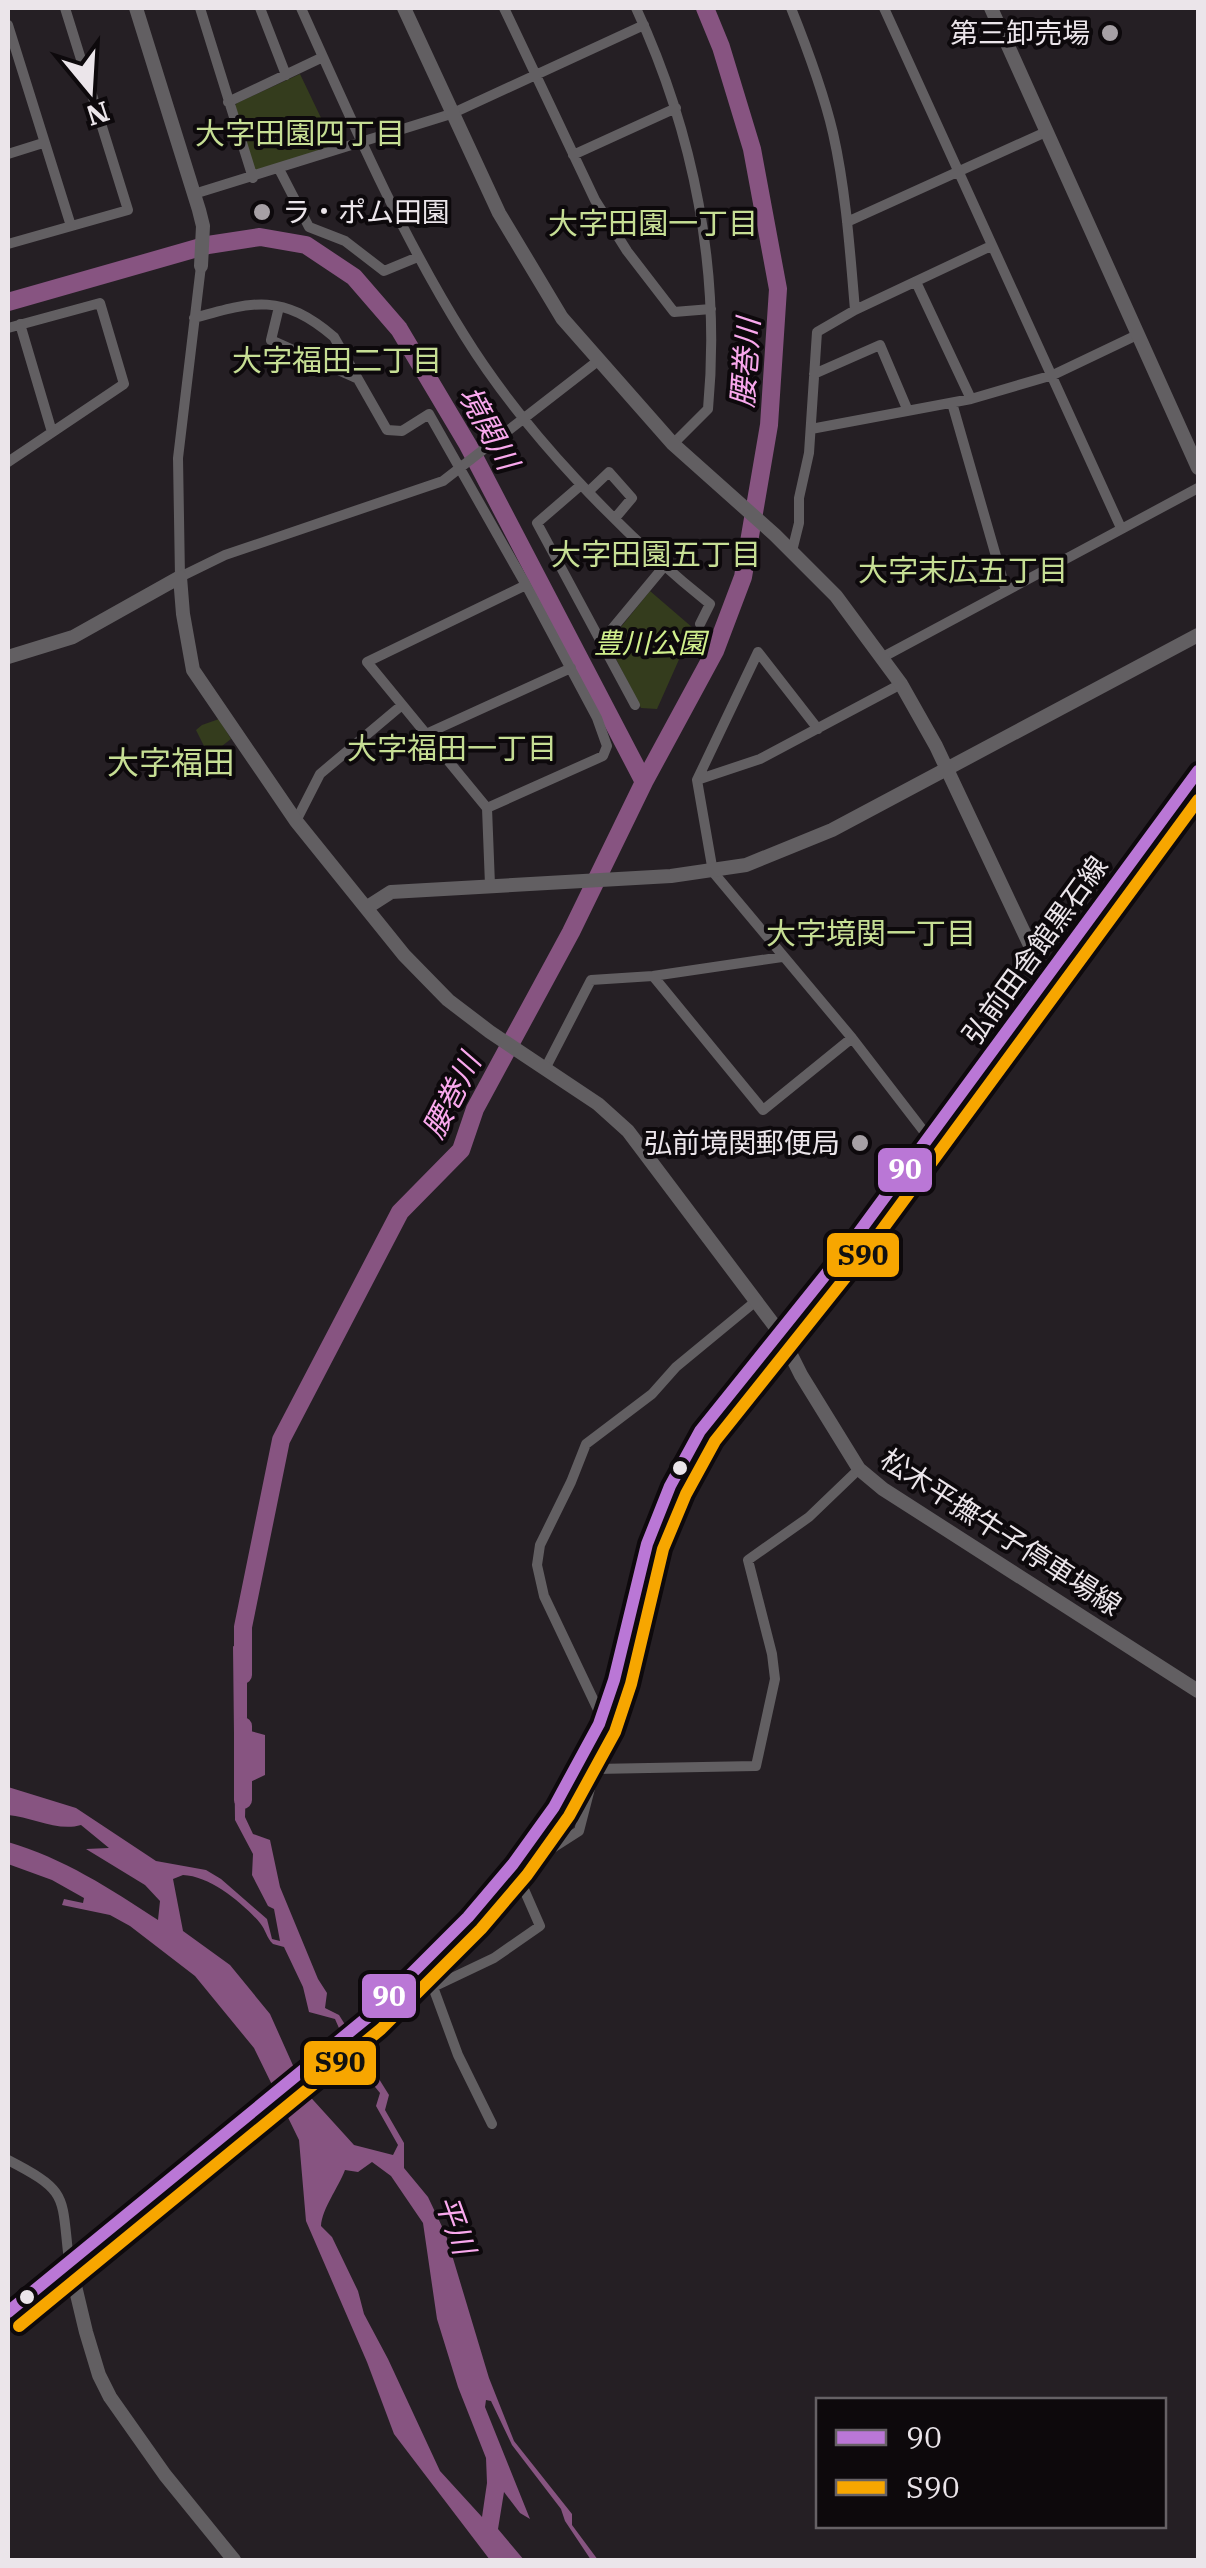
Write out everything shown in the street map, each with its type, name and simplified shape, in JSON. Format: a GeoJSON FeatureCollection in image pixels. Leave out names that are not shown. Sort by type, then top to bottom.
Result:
{"type":"FeatureCollection","features":[{"type":"Feature","properties":{"kind":"main road"},"geometry":{"type":"LineString","coordinates":[[136,8],[203,226],[201,266]]}},
{"type":"Feature","properties":{"kind":"main road"},"geometry":{"type":"LineString","coordinates":[[404,8],[499,213],[562,318],[673,444],[775,535],[836,596],[900,684],[947,769],[1046,977]]}},
{"type":"Feature","properties":{"kind":"main road"},"geometry":{"type":"LineString","coordinates":[[991,8],[1198,468]]}},
{"type":"Feature","properties":{"kind":"main road"},"geometry":{"type":"LineString","coordinates":[[8,658],[73,637],[180,577]]}},
{"type":"Feature","properties":{"kind":"main road","name":"松木平撫牛子停車場線"},"geometry":{"type":"LineString","coordinates":[[180,577],[182,614],[193,670],[296,821],[404,956],[448,1000],[598,1104],[628,1131],[780,1332],[801,1376],[860,1469],[883,1489],[1198,1690]]}},
{"type":"Feature","properties":{"kind":"main road"},"geometry":{"type":"LineString","coordinates":[[366,908],[391,892],[624,879],[746,866],[790,850],[1198,635]]}},
{"type":"Feature","properties":{"kind":"main road","name":"弘前田舎館黒石線"},"geometry":{"type":"LineString","coordinates":[[68,2262],[334,2050],[424,1966],[515,1866],[559,1800],[602,1718],[618,1668],[642,1560],[678,1468],[711,1414],[780,1332],[929,1138],[1198,771]]}},
{"type":"Feature","properties":{"kind":"main road"},"geometry":{"type":"LineString","coordinates":[[8,2312],[68,2262],[99,2375],[110,2397],[164,2476],[234,2560]]}},
{"type":"Feature","properties":{"kind":"street"},"geometry":{"type":"LineString","coordinates":[[8,244],[128,210],[65,8]]}},
{"type":"Feature","properties":{"kind":"street"},"geometry":{"type":"LineString","coordinates":[[200,8],[253,178]]}},
{"type":"Feature","properties":{"kind":"street"},"geometry":{"type":"LineString","coordinates":[[260,8],[286,75]]}},
{"type":"Feature","properties":{"kind":"street"},"geometry":{"type":"LineString","coordinates":[[301,8],[392,210],[466,339],[524,418],[584,488],[710,604],[700,624]]}},
{"type":"Feature","properties":{"kind":"street"},"geometry":{"type":"LineString","coordinates":[[504,8],[572,154],[616,234],[674,312],[712,309]]}},
{"type":"Feature","properties":{"kind":"street"},"geometry":{"type":"LineString","coordinates":[[636,8],[676,108],[692,167],[712,309],[708,409],[673,444]]}},
{"type":"Feature","properties":{"kind":"street"},"geometry":{"type":"LineString","coordinates":[[791,8],[833,130],[855,310]]}},
{"type":"Feature","properties":{"kind":"street"},"geometry":{"type":"LineString","coordinates":[[884,8],[1121,528]]}},
{"type":"Feature","properties":{"kind":"street"},"geometry":{"type":"LineString","coordinates":[[194,194],[451,114],[644,25]]}},
{"type":"Feature","properties":{"kind":"street"},"geometry":{"type":"LineString","coordinates":[[8,26],[13,63],[71,226]]}},
{"type":"Feature","properties":{"kind":"street"},"geometry":{"type":"LineString","coordinates":[[228,102],[323,57]]}},
{"type":"Feature","properties":{"kind":"street"},"geometry":{"type":"LineString","coordinates":[[572,154],[676,108]]}},
{"type":"Feature","properties":{"kind":"street"},"geometry":{"type":"LineString","coordinates":[[847,222],[1048,131]]}},
{"type":"Feature","properties":{"kind":"street"},"geometry":{"type":"LineString","coordinates":[[8,154],[43,143]]}},
{"type":"Feature","properties":{"kind":"street"},"geometry":{"type":"LineString","coordinates":[[279,169],[309,228],[346,241],[384,271],[418,258]]}},
{"type":"Feature","properties":{"kind":"street"},"geometry":{"type":"LineString","coordinates":[[792,551],[811,429],[816,332],[991,246]]}},
{"type":"Feature","properties":{"kind":"street"},"geometry":{"type":"LineString","coordinates":[[201,266],[178,458],[180,577],[225,555],[444,481],[598,360]]}},
{"type":"Feature","properties":{"kind":"street"},"geometry":{"type":"LineString","coordinates":[[916,282],[971,399]]}},
{"type":"Feature","properties":{"kind":"street"},"geometry":{"type":"LineString","coordinates":[[194,318],[262,302],[296,312],[334,337],[387,430],[402,430],[429,414],[462,468],[570,668],[606,746],[603,756],[487,808]]}},
{"type":"Feature","properties":{"kind":"street"},"geometry":{"type":"LineString","coordinates":[[8,328],[100,303],[124,384],[8,462]]}},
{"type":"Feature","properties":{"kind":"street"},"geometry":{"type":"LineString","coordinates":[[279,307],[271,340],[356,378]]}},
{"type":"Feature","properties":{"kind":"street"},"geometry":{"type":"LineString","coordinates":[[20,324],[52,432]]}},
{"type":"Feature","properties":{"kind":"street"},"geometry":{"type":"LineString","coordinates":[[811,429],[971,399],[1053,375],[1139,334]]}},
{"type":"Feature","properties":{"kind":"street"},"geometry":{"type":"LineString","coordinates":[[814,374],[880,345],[908,411]]}},
{"type":"Feature","properties":{"kind":"street"},"geometry":{"type":"LineString","coordinates":[[952,402],[1006,591]]}},
{"type":"Feature","properties":{"kind":"street"},"geometry":{"type":"LineString","coordinates":[[616,517],[632,498],[609,472],[536,523],[635,705]]}},
{"type":"Feature","properties":{"kind":"street"},"geometry":{"type":"LineString","coordinates":[[882,657],[1198,488]]}},
{"type":"Feature","properties":{"kind":"street"},"geometry":{"type":"LineString","coordinates":[[602,641],[666,564]]}},
{"type":"Feature","properties":{"kind":"street"},"geometry":{"type":"LineString","coordinates":[[490,885],[487,808],[367,662],[526,584]]}},
{"type":"Feature","properties":{"kind":"street"},"geometry":{"type":"LineString","coordinates":[[818,729],[758,652],[698,780],[713,872],[852,1038],[929,1138]]}},
{"type":"Feature","properties":{"kind":"street"},"geometry":{"type":"LineString","coordinates":[[426,734],[570,668]]}},
{"type":"Feature","properties":{"kind":"street"},"geometry":{"type":"LineString","coordinates":[[698,780],[760,760],[900,684]]}},
{"type":"Feature","properties":{"kind":"street"},"geometry":{"type":"LineString","coordinates":[[296,821],[320,774],[402,705]]}},
{"type":"Feature","properties":{"kind":"street"},"geometry":{"type":"LineString","coordinates":[[545,1069],[591,980],[653,976],[782,957]]}},
{"type":"Feature","properties":{"kind":"street"},"geometry":{"type":"LineString","coordinates":[[653,976],[763,1110],[852,1038]]}},
{"type":"Feature","properties":{"kind":"street"},"geometry":{"type":"LineString","coordinates":[[602,1718],[544,1596],[537,1565],[544,1535],[572,1482],[586,1444],[652,1394],[676,1367],[756,1301]]}},
{"type":"Feature","properties":{"kind":"street"},"geometry":{"type":"LineString","coordinates":[[596,1769],[756,1766],[775,1678],[748,1560],[809,1517],[860,1469]]}},
{"type":"Feature","properties":{"kind":"street"},"geometry":{"type":"LineString","coordinates":[[492,2124],[458,2055],[433,1987],[494,1958],[540,1926],[515,1866],[579,1831],[596,1769],[595,1750],[590,1743]]}},
{"type":"Feature","properties":{"kind":"street"},"geometry":{"type":"LineString","coordinates":[[8,2160],[45,2179],[59,2192],[68,2262]]}},
{"type":"Feature","properties":{"kind":"green space"},"geometry":{"type":"Polygon","coordinates":[[[300,74],[334,145],[258,171],[233,108],[300,74]]]}},
{"type":"Feature","properties":{"kind":"green space","name":"豊川公園"},"geometry":{"type":"Polygon","coordinates":[[[650,591],[693,628],[657,709],[641,708],[608,643],[650,591]]]}},
{"type":"Feature","properties":{"kind":"green space"},"geometry":{"type":"Polygon","coordinates":[[[219,719],[231,739],[209,756],[196,730],[219,719]]]}},
{"type":"Feature","properties":{"kind":"shaded area"},"geometry":{"type":"Polygon","coordinates":[[[233,1646],[252,1655],[247,1669],[247,1730],[265,1735],[265,1775],[246,1784],[245,1817],[253,1834],[270,1840],[280,1887],[327,1993],[325,2008],[339,2015],[389,2095],[385,2110],[404,2143],[404,2168],[428,2197],[446,2235],[489,2378],[514,2441],[572,2514],[572,2525],[598,2560],[591,2560],[561,2509],[512,2445],[491,2401],[486,2400],[485,2407],[530,2519],[520,2513],[504,2492],[498,2529],[524,2560],[490,2560],[394,2434],[306,2221],[299,2140],[254,2048],[195,1976],[130,1926],[110,1915],[62,1905],[64,1899],[83,1903],[84,1898],[52,1880],[8,1864],[8,1842],[67,1866],[158,1920],[160,1901],[145,1885],[86,1849],[109,1848],[81,1825],[54,1825],[8,1815],[8,1787],[76,1808],[156,1861],[206,1870],[267,1919],[272,1939],[280,1941],[274,1909],[268,1906],[252,1875],[253,1854],[235,1820],[233,1646]],[[183,1875],[173,1879],[183,1931],[230,1965],[270,2014],[304,2090],[354,2145],[393,2155],[398,2145],[376,2106],[380,2093],[353,2060],[335,2019],[309,2012],[303,1987],[284,1947],[273,1944],[253,1915],[235,1899],[204,1880],[183,1875]],[[372,2162],[358,2172],[345,2170],[321,2226],[332,2237],[358,2291],[364,2314],[440,2471],[482,2517],[486,2458],[437,2319],[423,2223],[391,2176],[372,2162]]]}},
{"type":"Feature","properties":{"kind":"waterway","name":"腰巻川"},"geometry":{"type":"LineString","coordinates":[[243,1675],[243,1627],[281,1440],[400,1212],[461,1150],[475,1109],[715,651],[743,577],[769,425],[778,289],[752,149],[705,8]]}},
{"type":"Feature","properties":{"kind":"waterway","name":"境関川"},"geometry":{"type":"LineString","coordinates":[[8,302],[208,245],[260,237],[306,245],[354,277],[399,329],[468,445],[644,782]]}},
{"type":"Feature","properties":{"kind":"waterway","name":"腰巻川"},"geometry":{"type":"LineString","coordinates":[[243,1726],[243,1800]]}},
{"type":"Feature","properties":{"kind":"transit line","name":"90"},"geometry":{"type":"LineString","coordinates":[[8,2312],[369,2016],[468,1917],[513,1864],[554,1807],[599,1724],[614,1680],[647,1544],[670,1486],[700,1431],[851,1243],[1198,771]]}},
{"type":"Feature","properties":{"kind":"transit line","name":"S90"},"geometry":{"type":"LineString","coordinates":[[19,2326],[381,2029],[481,1929],[527,1875],[569,1816],[615,1732],[631,1684],[663,1549],[686,1494],[715,1441],[865,1253],[1198,800]]}},
{"type":"Feature","properties":{"kind":"place","name":"第三卸売場"},"geometry":{"type":"Point","coordinates":[1110,33]}},
{"type":"Feature","properties":{"kind":"place","name":"ラ・ポム田園"},"geometry":{"type":"Point","coordinates":[262,212]}},
{"type":"Feature","properties":{"kind":"place","name":"弘前境関郵便局"},"geometry":{"type":"Point","coordinates":[860,1143]}},
{"type":"Feature","properties":{"kind":"district","name":"大字田園四丁目"},"geometry":{"type":"Point","coordinates":[300,134]}},
{"type":"Feature","properties":{"kind":"district","name":"大字田園一丁目"},"geometry":{"type":"Point","coordinates":[653,224]}},
{"type":"Feature","properties":{"kind":"district","name":"大字福田二丁目"},"geometry":{"type":"Point","coordinates":[337,361]}},
{"type":"Feature","properties":{"kind":"district","name":"大字田園五丁目"},"geometry":{"type":"Point","coordinates":[656,555]}},
{"type":"Feature","properties":{"kind":"district","name":"大字末広五丁目"},"geometry":{"type":"Point","coordinates":[963,571]}},
{"type":"Feature","properties":{"kind":"district","name":"大字福田一丁目"},"geometry":{"type":"Point","coordinates":[452,749]}},
{"type":"Feature","properties":{"kind":"district","name":"大字福田"},"geometry":{"type":"Point","coordinates":[171,763]}},
{"type":"Feature","properties":{"kind":"district","name":"大字境関一丁目"},"geometry":{"type":"Point","coordinates":[871,934]}},
{"type":"Feature","properties":{"kind":"water label","name":"平川"},"geometry":{"type":"Point","coordinates":[455,2225]}}]}
